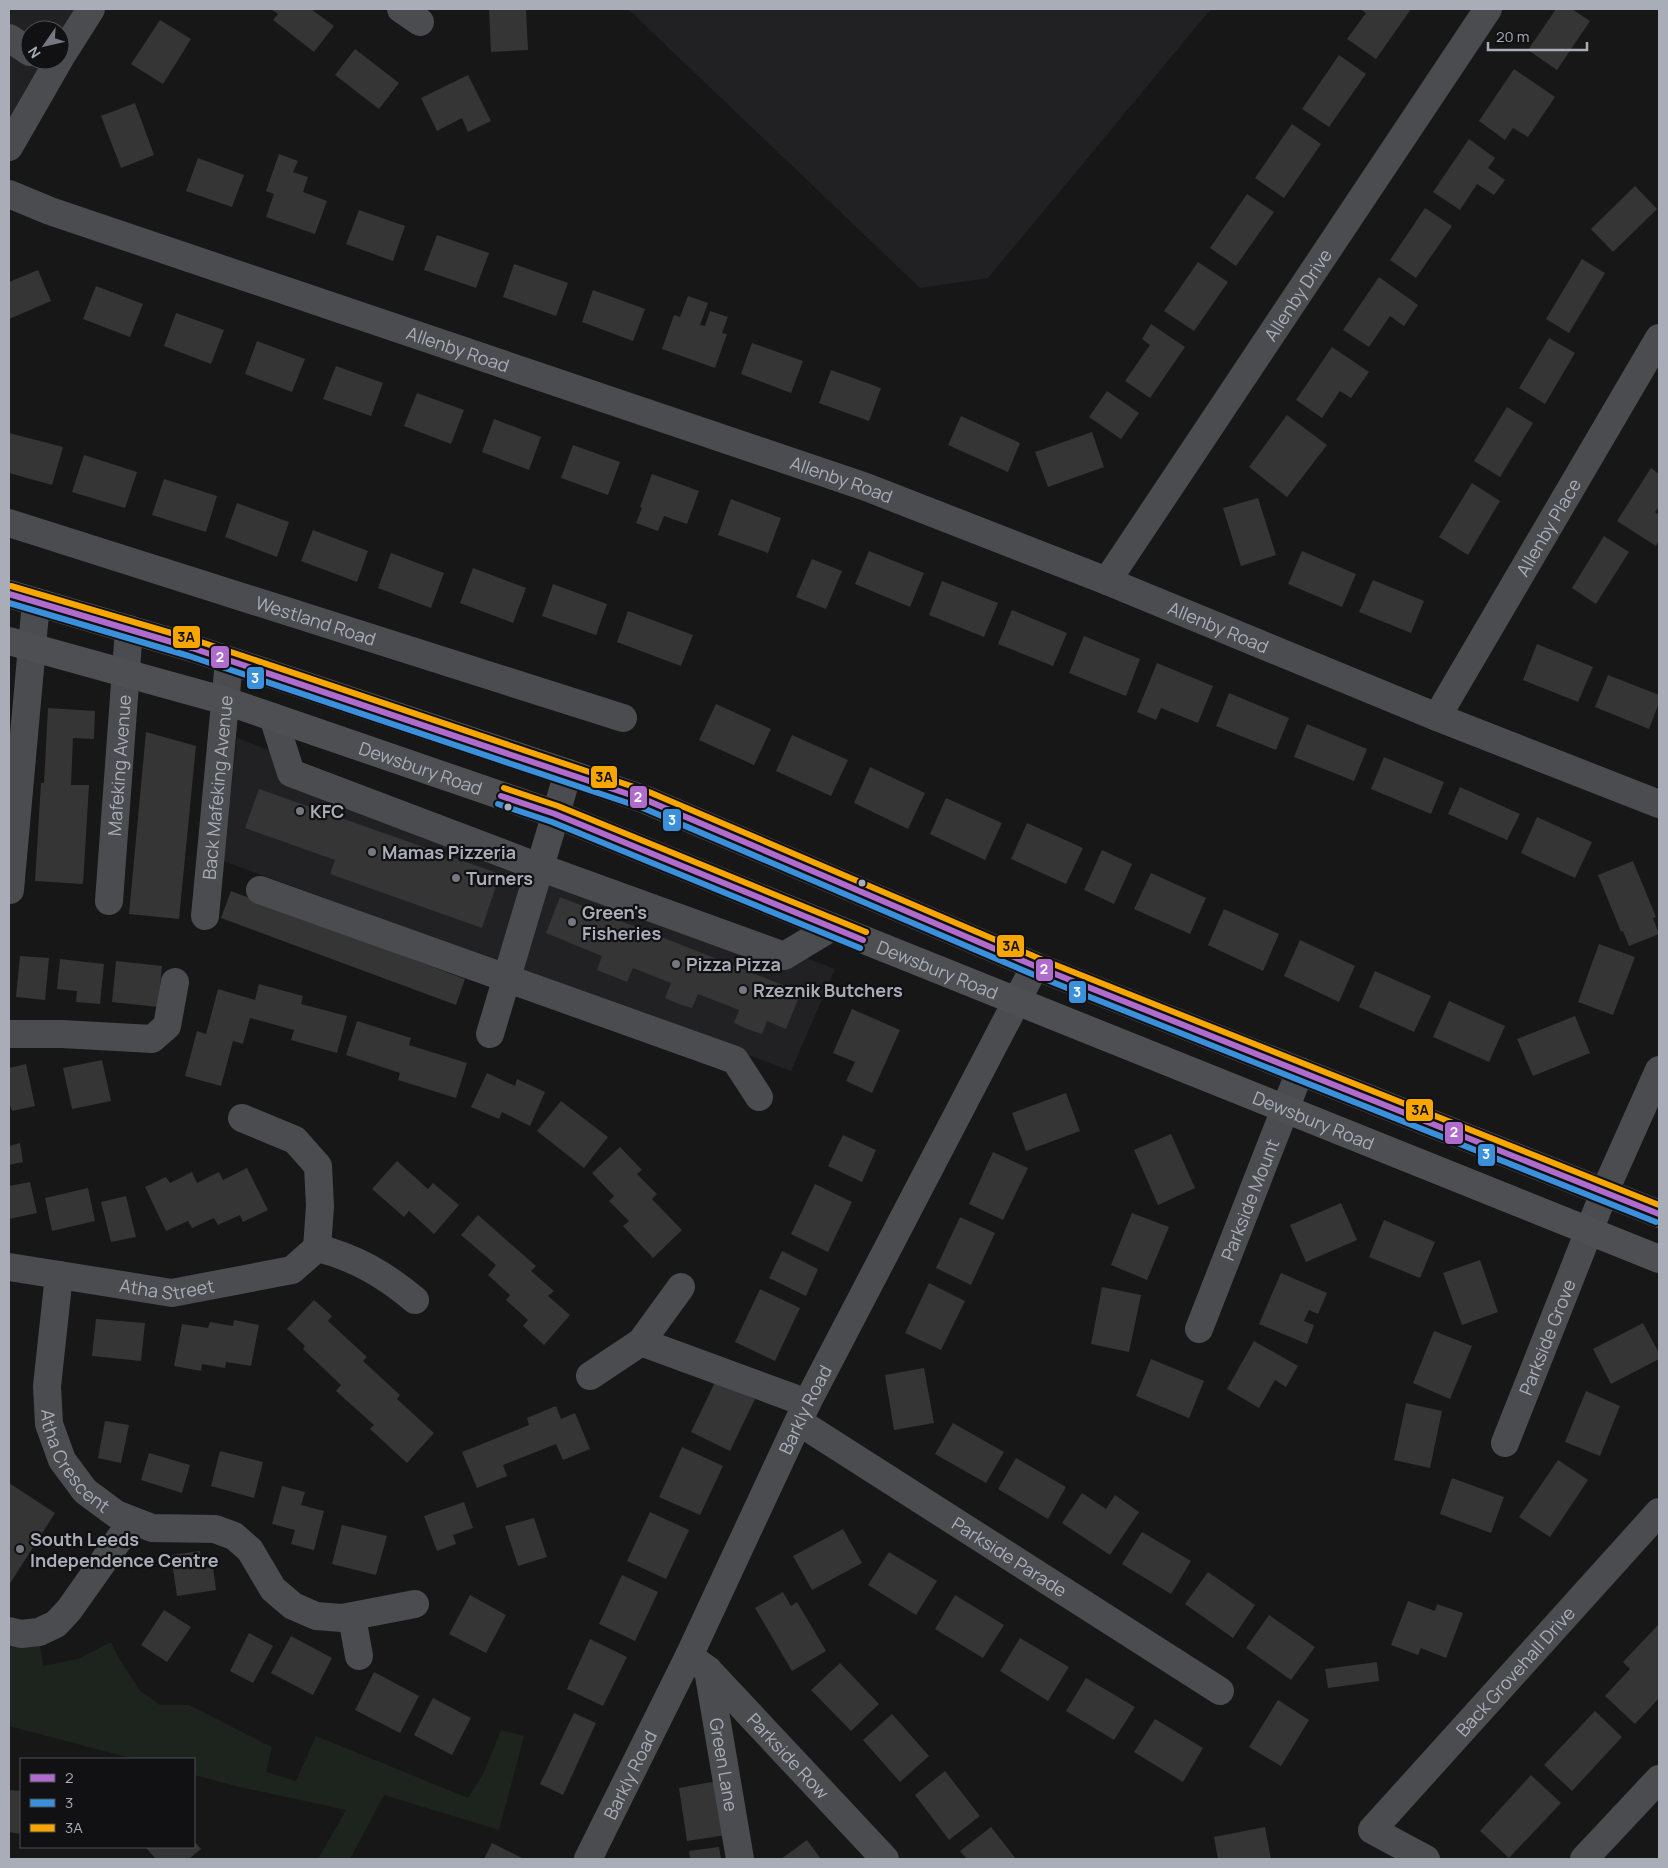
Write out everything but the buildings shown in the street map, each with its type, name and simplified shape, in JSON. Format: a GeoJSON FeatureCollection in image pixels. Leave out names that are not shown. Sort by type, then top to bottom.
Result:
{"type":"FeatureCollection","features":[{"type":"Feature","properties":{"kind":"main road"},"geometry":{"type":"LineString","coordinates":[[9,594],[230,661],[568,772],[646,800],[1035,966],[1659,1214]]}},
{"type":"Feature","properties":{"kind":"main road","name":"Dewsbury Road"},"geometry":{"type":"LineString","coordinates":[[20,644],[226,701],[555,814],[1659,1259]]}},
{"type":"Feature","properties":{"kind":"street"},"geometry":{"type":"LineString","coordinates":[[70,39],[91,9]]}},
{"type":"Feature","properties":{"kind":"street","name":"Allenby Drive"},"geometry":{"type":"LineString","coordinates":[[1107,581],[1488,9]]}},
{"type":"Feature","properties":{"kind":"street"},"geometry":{"type":"LineString","coordinates":[[9,147],[50,70]]}},
{"type":"Feature","properties":{"kind":"street","name":"Allenby Road"},"geometry":{"type":"LineString","coordinates":[[9,194],[50,211],[866,487],[1107,581],[1436,717],[1659,804]]}},
{"type":"Feature","properties":{"kind":"street","name":"Allenby Place"},"geometry":{"type":"LineString","coordinates":[[1436,717],[1659,338]]}},
{"type":"Feature","properties":{"kind":"street","name":"Westland Road"},"geometry":{"type":"LineString","coordinates":[[9,523],[623,718]]}},
{"type":"Feature","properties":{"kind":"street"},"geometry":{"type":"LineString","coordinates":[[10,890],[20,644],[36,602]]}},
{"type":"Feature","properties":{"kind":"street","name":"Mafeking Avenue"},"geometry":{"type":"LineString","coordinates":[[109,901],[129,629]]}},
{"type":"Feature","properties":{"kind":"street","name":"Back Mafeking Avenue"},"geometry":{"type":"LineString","coordinates":[[205,916],[230,661]]}},
{"type":"Feature","properties":{"kind":"street"},"geometry":{"type":"LineString","coordinates":[[273,718],[291,772],[539,867],[784,956],[832,927]]}},
{"type":"Feature","properties":{"kind":"street"},"geometry":{"type":"LineString","coordinates":[[490,1034],[568,772]]}},
{"type":"Feature","properties":{"kind":"street"},"geometry":{"type":"LineString","coordinates":[[260,890],[735,1060],[759,1097]]}},
{"type":"Feature","properties":{"kind":"street","name":"Barkly Road"},"geometry":{"type":"LineString","coordinates":[[588,1859],[699,1663],[803,1413],[1035,966]]}},
{"type":"Feature","properties":{"kind":"street"},"geometry":{"type":"LineString","coordinates":[[9,1034],[62,1034],[152,1039],[167,1026],[175,982]]}},
{"type":"Feature","properties":{"kind":"street"},"geometry":{"type":"LineString","coordinates":[[1589,1232],[1604,1192],[1659,1070]]}},
{"type":"Feature","properties":{"kind":"street","name":"Parkside Mount"},"geometry":{"type":"LineString","coordinates":[[1199,1329],[1300,1071]]}},
{"type":"Feature","properties":{"kind":"street"},"geometry":{"type":"LineString","coordinates":[[242,1118],[295,1140],[318,1166],[320,1206],[317,1248],[333,1252],[371,1268],[415,1300]]}},
{"type":"Feature","properties":{"kind":"street","name":"Parkside Grove"},"geometry":{"type":"LineString","coordinates":[[1505,1443],[1589,1232]]}},
{"type":"Feature","properties":{"kind":"street","name":"Atha Street"},"geometry":{"type":"LineString","coordinates":[[9,1267],[172,1293],[292,1270],[317,1248]]}},
{"type":"Feature","properties":{"kind":"street","name":"Atha Crescent"},"geometry":{"type":"LineString","coordinates":[[59,1275],[46,1386],[49,1424],[62,1460],[85,1491],[116,1514],[152,1528],[215,1530],[234,1536],[250,1550],[273,1589],[292,1606],[316,1616],[342,1618],[415,1604]]}},
{"type":"Feature","properties":{"kind":"street"},"geometry":{"type":"LineString","coordinates":[[590,1376],[641,1342],[680,1287]]}},
{"type":"Feature","properties":{"kind":"street","name":"Parkside Parade"},"geometry":{"type":"LineString","coordinates":[[641,1342],[803,1413],[1220,1691]]}},
{"type":"Feature","properties":{"kind":"street","name":"Back Grovehall Drive"},"geometry":{"type":"LineString","coordinates":[[1426,1859],[1372,1830],[1659,1512]]}},
{"type":"Feature","properties":{"kind":"street"},"geometry":{"type":"LineString","coordinates":[[9,1631],[21,1634],[39,1632],[56,1624],[69,1610],[132,1521]]}},
{"type":"Feature","properties":{"kind":"street"},"geometry":{"type":"LineString","coordinates":[[352,1616],[359,1656]]}},
{"type":"Feature","properties":{"kind":"street","name":"Green Lane"},"geometry":{"type":"LineString","coordinates":[[699,1663],[740,1859]]}},
{"type":"Feature","properties":{"kind":"street","name":"Parkside Row"},"geometry":{"type":"LineString","coordinates":[[699,1663],[885,1859]]}},
{"type":"Feature","properties":{"kind":"street"},"geometry":{"type":"LineString","coordinates":[[1584,1859],[1659,1779]]}},
{"type":"Feature","properties":{"kind":"shaded area"},"geometry":{"type":"Polygon","coordinates":[[[9,9],[91,9],[70,42],[70,20],[20,20],[20,70],[53,70],[9,147],[9,9]]]}},
{"type":"Feature","properties":{"kind":"shaded area"},"geometry":{"type":"Polygon","coordinates":[[[628,9],[1211,9],[988,278],[920,288],[628,9]]]}},
{"type":"Feature","properties":{"kind":"shaded area"},"geometry":{"type":"Polygon","coordinates":[[[237,738],[835,969],[791,1071],[223,861],[237,738]]]}},
{"type":"Feature","properties":{"kind":"shaded area"},"geometry":{"type":"Polygon","coordinates":[[[9,1635],[40,1643],[43,1666],[78,1659],[111,1642],[118,1657],[140,1691],[160,1705],[189,1705],[272,1747],[266,1772],[296,1781],[316,1736],[468,1798],[484,1772],[501,1730],[524,1736],[499,1830],[384,1795],[350,1859],[318,1859],[346,1810],[195,1775],[195,1758],[130,1758],[9,1726],[9,1635]]]}},
{"type":"Feature","properties":{"kind":"transit line","name":"3A"},"geometry":{"type":"LineString","coordinates":[[11,586],[195,640],[649,792],[1038,958],[1659,1205]]}},
{"type":"Feature","properties":{"kind":"transit line","name":"2"},"geometry":{"type":"LineString","coordinates":[[9,594],[192,648],[646,800],[1035,966],[1659,1214]]}},
{"type":"Feature","properties":{"kind":"transit line","name":"3"},"geometry":{"type":"LineString","coordinates":[[9,603],[189,656],[643,808],[1032,974],[1656,1222]]}},
{"type":"Feature","properties":{"kind":"transit line","name":"3A"},"geometry":{"type":"LineString","coordinates":[[504,788],[558,806],[866,932]]}},
{"type":"Feature","properties":{"kind":"transit line","name":"2"},"geometry":{"type":"LineString","coordinates":[[501,796],[555,814],[863,940]]}},
{"type":"Feature","properties":{"kind":"transit line","name":"3"},"geometry":{"type":"LineString","coordinates":[[498,804],[552,822],[860,948]]}},
{"type":"Feature","properties":{"kind":"place","name":"KFC"},"geometry":{"type":"Point","coordinates":[300,811]}},
{"type":"Feature","properties":{"kind":"place","name":"Mamas Pizzeria"},"geometry":{"type":"Point","coordinates":[372,852]}},
{"type":"Feature","properties":{"kind":"place","name":"Turners"},"geometry":{"type":"Point","coordinates":[456,878]}},
{"type":"Feature","properties":{"kind":"place","name":"Green's Fisheries"},"geometry":{"type":"Point","coordinates":[572,922]}},
{"type":"Feature","properties":{"kind":"place","name":"Pizza Pizza"},"geometry":{"type":"Point","coordinates":[676,964]}},
{"type":"Feature","properties":{"kind":"place","name":"Rzeznik Butchers"},"geometry":{"type":"Point","coordinates":[743,990]}},
{"type":"Feature","properties":{"kind":"place","name":"South Leeds Independence Centre"},"geometry":{"type":"Point","coordinates":[20,1549]}}]}
